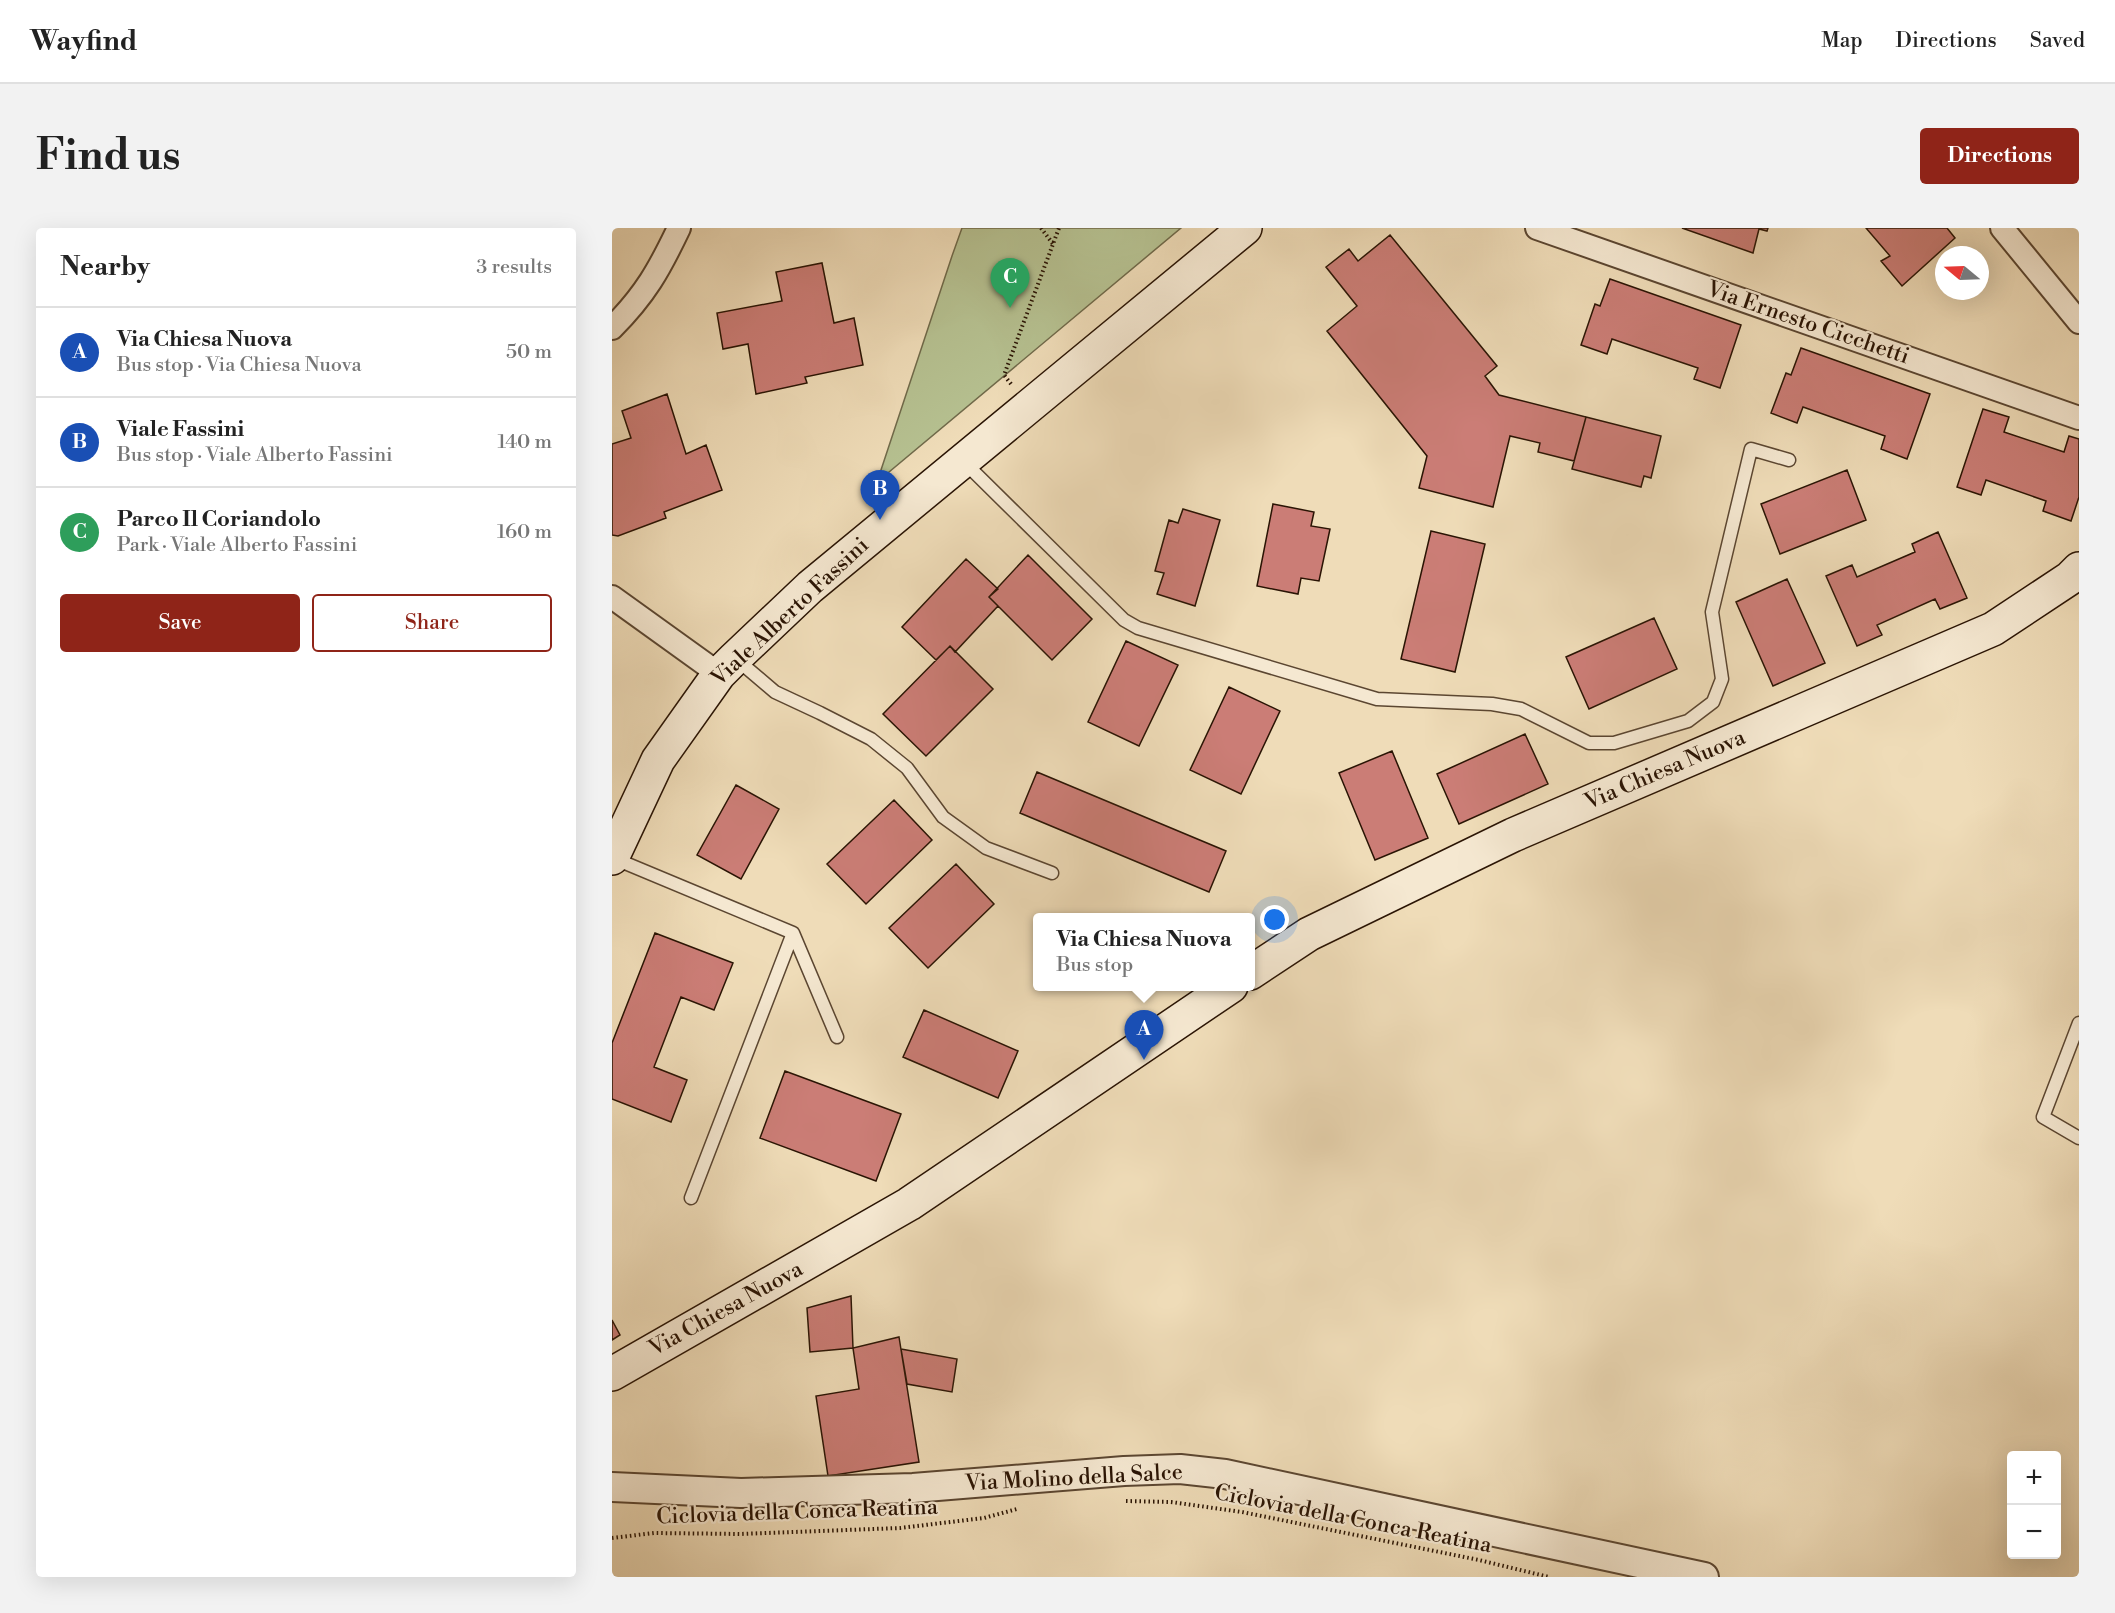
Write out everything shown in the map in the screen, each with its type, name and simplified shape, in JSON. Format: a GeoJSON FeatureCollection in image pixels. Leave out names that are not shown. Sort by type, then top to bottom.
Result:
{"type":"FeatureCollection","features":[{"type":"Feature","properties":{"kind":"main road","name":"Viale Alberto Fassini"},"geometry":{"type":"LineString","coordinates":[[612,858],[658,760],[727,666],[810,587],[1245,228]]}},
{"type":"Feature","properties":{"kind":"main road","name":"Via Chiesa Nuova"},"geometry":{"type":"LineString","coordinates":[[1255,970],[1310,934],[1513,835],[1993,629],[2070,578],[2079,569]]}},
{"type":"Feature","properties":{"kind":"main road","name":"Via Chiesa Nuova"},"geometry":{"type":"LineString","coordinates":[[612,1374],[909,1204],[1225,991]]}},
{"type":"Feature","properties":{"kind":"street"},"geometry":{"type":"LineString","coordinates":[[612,328],[635,305],[659,270],[679,228]]}},
{"type":"Feature","properties":{"kind":"street","name":"Via Ernesto Cicchetti"},"geometry":{"type":"LineString","coordinates":[[1537,228],[2079,418]]}},
{"type":"Feature","properties":{"kind":"street"},"geometry":{"type":"LineString","coordinates":[[2002,228],[2079,322]]}},
{"type":"Feature","properties":{"kind":"street"},"geometry":{"type":"LineString","coordinates":[[612,597],[727,666]]}},
{"type":"Feature","properties":{"kind":"street","name":"Via Molino della Salce"},"geometry":{"type":"LineString","coordinates":[[612,1487],[741,1493],[890,1489],[1124,1471],[1180,1469],[1225,1474],[1704,1577]]}},
{"type":"Feature","properties":{"kind":"lane"},"geometry":{"type":"LineString","coordinates":[[962,460],[1124,620],[1138,628],[1377,699],[1492,704],[1521,709],[1589,742],[1614,743],[1688,721],[1713,702],[1722,679],[1712,612],[1751,449],[1789,460]]}},
{"type":"Feature","properties":{"kind":"lane"},"geometry":{"type":"LineString","coordinates":[[727,666],[871,739],[907,768],[943,817],[986,848],[1052,873]]}},
{"type":"Feature","properties":{"kind":"lane"},"geometry":{"type":"LineString","coordinates":[[612,858],[793,933],[837,1037]]}},
{"type":"Feature","properties":{"kind":"lane"},"geometry":{"type":"LineString","coordinates":[[691,1198],[793,933]]}},
{"type":"Feature","properties":{"kind":"lane"},"geometry":{"type":"LineString","coordinates":[[2079,1023],[2043,1117],[2079,1138]]}},
{"type":"Feature","properties":{"kind":"path"},"geometry":{"type":"LineString","coordinates":[[1041,228],[1053,244]]}},
{"type":"Feature","properties":{"kind":"path"},"geometry":{"type":"LineString","coordinates":[[1028,406],[1004,375],[1059,228]]}},
{"type":"Feature","properties":{"kind":"path","name":"Ciclovia della Conca Reatina"},"geometry":{"type":"LineString","coordinates":[[1124,1501],[1171,1502],[1242,1512],[1479,1560],[1549,1577]]}},
{"type":"Feature","properties":{"kind":"path","name":"Ciclovia della Conca Reatina"},"geometry":{"type":"LineString","coordinates":[[612,1538],[654,1533],[740,1534],[900,1528],[984,1518],[1026,1507]]}},
{"type":"Feature","properties":{"kind":"green space"},"geometry":{"type":"Polygon","coordinates":[[[962,228],[1181,228],[877,482],[952,256],[962,228]]]}},
{"type":"Feature","properties":{"kind":"building"},"geometry":{"type":"Polygon","coordinates":[[[1682,228],[1768,228],[1767,231],[1759,229],[1753,253],[1682,228]]]}},
{"type":"Feature","properties":{"kind":"building"},"geometry":{"type":"Polygon","coordinates":[[[1866,228],[1947,228],[1955,238],[1946,246],[1935,246],[1935,256],[1902,286],[1881,261],[1890,256],[1866,228]]]}},
{"type":"Feature","properties":{"kind":"building"},"geometry":{"type":"Polygon","coordinates":[[[1390,235],[1497,366],[1485,376],[1499,395],[1586,417],[1574,461],[1538,452],[1540,443],[1510,436],[1493,507],[1419,488],[1427,456],[1327,331],[1357,306],[1326,267],[1349,249],[1358,261],[1390,235]]]}},
{"type":"Feature","properties":{"kind":"building"},"geometry":{"type":"Polygon","coordinates":[[[822,263],[834,323],[854,318],[863,365],[805,377],[807,383],[756,394],[748,344],[723,349],[717,313],[782,301],[776,272],[822,263]]]}},
{"type":"Feature","properties":{"kind":"building"},"geometry":{"type":"Polygon","coordinates":[[[1610,279],[1741,325],[1720,388],[1694,379],[1698,368],[1612,339],[1607,354],[1581,345],[1595,304],[1600,306],[1610,279]]]}},
{"type":"Feature","properties":{"kind":"building"},"geometry":{"type":"Polygon","coordinates":[[[1801,348],[1930,394],[1907,459],[1881,449],[1885,436],[1803,407],[1797,423],[1771,413],[1786,373],[1791,375],[1801,348]]]}},
{"type":"Feature","properties":{"kind":"building"},"geometry":{"type":"Polygon","coordinates":[[[667,394],[686,454],[706,445],[722,490],[664,512],[666,518],[618,536],[612,535],[612,444],[631,438],[622,411],[667,394]]]}},
{"type":"Feature","properties":{"kind":"building"},"geometry":{"type":"Polygon","coordinates":[[[1983,409],[2009,417],[2004,432],[2064,452],[2069,436],[2079,439],[2079,497],[2071,521],[2043,511],[2046,501],[1986,480],[1981,495],[1957,487],[1983,409]]]}},
{"type":"Feature","properties":{"kind":"building"},"geometry":{"type":"Polygon","coordinates":[[[1586,417],[1661,436],[1651,478],[1644,476],[1641,487],[1572,469],[1586,417]]]}},
{"type":"Feature","properties":{"kind":"building"},"geometry":{"type":"Polygon","coordinates":[[[1847,470],[1866,520],[1780,554],[1761,504],[1847,470]]]}},
{"type":"Feature","properties":{"kind":"building"},"geometry":{"type":"Polygon","coordinates":[[[1273,504],[1314,512],[1311,526],[1330,529],[1319,581],[1301,578],[1298,594],[1257,586],[1273,504]]]}},
{"type":"Feature","properties":{"kind":"building"},"geometry":{"type":"Polygon","coordinates":[[[1183,509],[1220,520],[1195,606],[1157,594],[1164,573],[1155,571],[1169,520],[1178,523],[1183,509]]]}},
{"type":"Feature","properties":{"kind":"building"},"geometry":{"type":"Polygon","coordinates":[[[1431,531],[1485,544],[1455,672],[1401,659],[1431,531]]]}},
{"type":"Feature","properties":{"kind":"building"},"geometry":{"type":"Polygon","coordinates":[[[1938,532],[1967,598],[1940,609],[1935,599],[1877,625],[1882,635],[1857,646],[1826,576],[1852,565],[1857,577],[1915,552],[1912,544],[1938,532]]]}},
{"type":"Feature","properties":{"kind":"building"},"geometry":{"type":"Polygon","coordinates":[[[1028,555],[1092,619],[1052,660],[989,597],[1028,555]]]}},
{"type":"Feature","properties":{"kind":"building"},"geometry":{"type":"Polygon","coordinates":[[[966,559],[998,589],[989,597],[998,606],[955,652],[950,646],[936,660],[902,627],[966,559]]]}},
{"type":"Feature","properties":{"kind":"building"},"geometry":{"type":"Polygon","coordinates":[[[1787,579],[1825,663],[1773,686],[1736,602],[1787,579]]]}},
{"type":"Feature","properties":{"kind":"building"},"geometry":{"type":"Polygon","coordinates":[[[1654,618],[1677,669],[1589,709],[1566,657],[1654,618]]]}},
{"type":"Feature","properties":{"kind":"building"},"geometry":{"type":"Polygon","coordinates":[[[1126,641],[1178,665],[1139,746],[1088,722],[1126,641]]]}},
{"type":"Feature","properties":{"kind":"building"},"geometry":{"type":"Polygon","coordinates":[[[950,646],[993,689],[926,756],[883,714],[950,646]]]}},
{"type":"Feature","properties":{"kind":"building"},"geometry":{"type":"Polygon","coordinates":[[[1229,687],[1280,711],[1241,794],[1190,770],[1229,687]]]}},
{"type":"Feature","properties":{"kind":"building"},"geometry":{"type":"Polygon","coordinates":[[[1525,734],[1548,784],[1459,824],[1437,774],[1525,734]]]}},
{"type":"Feature","properties":{"kind":"building"},"geometry":{"type":"Polygon","coordinates":[[[1392,751],[1428,838],[1375,860],[1339,773],[1392,751]]]}},
{"type":"Feature","properties":{"kind":"building"},"geometry":{"type":"Polygon","coordinates":[[[1037,772],[1226,851],[1209,892],[1020,813],[1037,772]]]}},
{"type":"Feature","properties":{"kind":"building"},"geometry":{"type":"Polygon","coordinates":[[[736,785],[779,809],[741,879],[697,855],[736,785]]]}},
{"type":"Feature","properties":{"kind":"building"},"geometry":{"type":"Polygon","coordinates":[[[894,800],[932,840],[866,904],[827,864],[894,800]]]}},
{"type":"Feature","properties":{"kind":"building"},"geometry":{"type":"Polygon","coordinates":[[[956,864],[994,904],[928,968],[889,928],[956,864]]]}},
{"type":"Feature","properties":{"kind":"building"},"geometry":{"type":"Polygon","coordinates":[[[655,933],[733,963],[714,1010],[681,997],[654,1067],[687,1080],[671,1122],[612,1099],[612,1043],[655,933]]]}},
{"type":"Feature","properties":{"kind":"building"},"geometry":{"type":"Polygon","coordinates":[[[924,1010],[1018,1051],[998,1098],[903,1057],[924,1010]]]}},
{"type":"Feature","properties":{"kind":"building"},"geometry":{"type":"Polygon","coordinates":[[[785,1071],[901,1114],[876,1181],[760,1138],[785,1071]]]}},
{"type":"Feature","properties":{"kind":"building"},"geometry":{"type":"Polygon","coordinates":[[[851,1296],[853,1348],[810,1352],[807,1308],[851,1296]]]}},
{"type":"Feature","properties":{"kind":"building"},"geometry":{"type":"Polygon","coordinates":[[[612,1320],[620,1335],[612,1340],[612,1320]]]}},
{"type":"Feature","properties":{"kind":"building"},"geometry":{"type":"Polygon","coordinates":[[[899,1337],[919,1462],[828,1476],[816,1396],[859,1389],[853,1348],[899,1337]]]}},
{"type":"Feature","properties":{"kind":"building"},"geometry":{"type":"Polygon","coordinates":[[[901,1349],[957,1359],[952,1392],[907,1384],[901,1349]]]}},
{"type":"Feature","properties":{"kind":"place","name":"Parco Il Coriandolo"},"geometry":{"type":"Point","coordinates":[1010,308]}},
{"type":"Feature","properties":{"kind":"place","name":"Viale Fassini"},"geometry":{"type":"Point","coordinates":[880,520]}},
{"type":"Feature","properties":{"kind":"place","name":"Via Chiesa Nuova"},"geometry":{"type":"Point","coordinates":[1144,1060]}}]}
